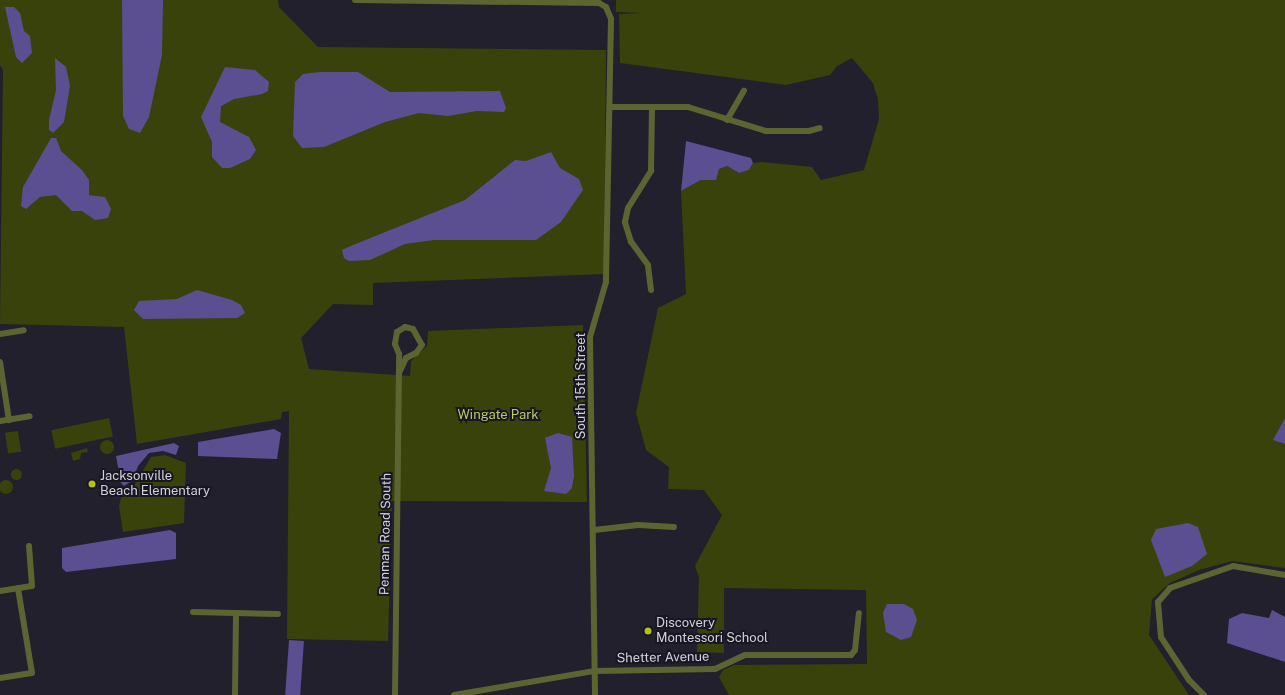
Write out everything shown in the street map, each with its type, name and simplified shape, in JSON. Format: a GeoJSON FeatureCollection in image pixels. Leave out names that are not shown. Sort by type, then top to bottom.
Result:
{"type":"FeatureCollection","features":[{"type":"Feature","properties":{"kind":"street","name":"South 15th Street"},"geometry":{"type":"LineString","coordinates":[[355,0],[599,3],[607,9],[611,19],[611,107],[606,282],[590,337],[594,530],[594,695]]}},
{"type":"Feature","properties":{"kind":"street"},"geometry":{"type":"LineString","coordinates":[[727,120],[744,90]]}},
{"type":"Feature","properties":{"kind":"street"},"geometry":{"type":"LineString","coordinates":[[611,107],[652,109],[688,107],[766,131],[809,131],[820,128]]}},
{"type":"Feature","properties":{"kind":"street"},"geometry":{"type":"LineString","coordinates":[[651,290],[648,265],[631,242],[625,222],[628,208],[651,171],[652,109]]}},
{"type":"Feature","properties":{"kind":"street","name":"Penman Road South"},"geometry":{"type":"LineString","coordinates":[[395,695],[399,373],[397,332],[405,327],[414,329],[422,344],[410,355],[399,373]]}},
{"type":"Feature","properties":{"kind":"street"},"geometry":{"type":"LineString","coordinates":[[0,334],[24,330]]}},
{"type":"Feature","properties":{"kind":"street"},"geometry":{"type":"LineString","coordinates":[[397,349],[410,355]]}},
{"type":"Feature","properties":{"kind":"street"},"geometry":{"type":"LineString","coordinates":[[0,362],[9,420]]}},
{"type":"Feature","properties":{"kind":"street"},"geometry":{"type":"LineString","coordinates":[[0,421],[30,416]]}},
{"type":"Feature","properties":{"kind":"street"},"geometry":{"type":"LineString","coordinates":[[594,530],[638,525],[674,527]]}},
{"type":"Feature","properties":{"kind":"street"},"geometry":{"type":"LineString","coordinates":[[0,591],[32,586],[29,546]]}},
{"type":"Feature","properties":{"kind":"street"},"geometry":{"type":"LineString","coordinates":[[1204,695],[1196,689],[1161,637],[1158,602],[1170,588],[1233,566],[1285,575]]}},
{"type":"Feature","properties":{"kind":"street"},"geometry":{"type":"LineString","coordinates":[[0,678],[32,673],[18,588]]}},
{"type":"Feature","properties":{"kind":"street"},"geometry":{"type":"LineString","coordinates":[[193,612],[278,614]]}},
{"type":"Feature","properties":{"kind":"street"},"geometry":{"type":"LineString","coordinates":[[235,695],[236,613]]}},
{"type":"Feature","properties":{"kind":"street","name":"Shetter Avenue"},"geometry":{"type":"LineString","coordinates":[[454,695],[595,671],[715,669],[745,655],[851,655],[856,650],[859,613]]}},
{"type":"Feature","properties":{"kind":"green space","name":"Wingate Park"},"geometry":{"type":"Polygon","coordinates":[[[0,0],[278,0],[279,7],[318,47],[606,50],[604,274],[373,283],[373,305],[333,304],[301,338],[309,369],[410,376],[411,361],[427,346],[428,331],[583,325],[587,502],[392,501],[388,641],[287,639],[289,411],[282,412],[281,419],[137,444],[124,327],[0,324],[3,70],[0,65],[0,0]]]}},
{"type":"Feature","properties":{"kind":"green space"},"geometry":{"type":"Polygon","coordinates":[[[616,0],[1285,0],[1285,418],[1274,440],[1285,444],[1285,568],[1232,561],[1199,570],[1170,583],[1152,599],[1149,635],[1189,695],[729,695],[719,677],[723,670],[734,665],[867,664],[866,590],[724,588],[724,653],[697,652],[699,577],[695,566],[722,515],[704,490],[668,489],[669,467],[646,450],[636,413],[658,308],[686,294],[681,191],[701,180],[716,180],[719,169],[727,166],[739,173],[749,170],[753,163],[762,162],[812,167],[821,180],[864,170],[879,119],[878,100],[873,83],[852,58],[837,66],[830,75],[786,85],[620,63],[619,14],[643,13],[616,12],[616,0]]]}},
{"type":"Feature","properties":{"kind":"green space"},"geometry":{"type":"Polygon","coordinates":[[[109,418],[113,437],[55,449],[51,430],[109,418]]]}},
{"type":"Feature","properties":{"kind":"green space"},"geometry":{"type":"Polygon","coordinates":[[[18,431],[21,452],[8,454],[5,433],[18,431]]]}},
{"type":"Feature","properties":{"kind":"green space"},"geometry":{"type":"Polygon","coordinates":[[[107,440],[112,442],[114,447],[112,452],[107,454],[102,452],[100,447],[102,442],[107,440]]]}},
{"type":"Feature","properties":{"kind":"green space"},"geometry":{"type":"Polygon","coordinates":[[[87,448],[88,452],[81,453],[80,459],[73,461],[71,453],[87,448]]]}},
{"type":"Feature","properties":{"kind":"green space"},"geometry":{"type":"Polygon","coordinates":[[[165,455],[186,463],[184,523],[123,532],[119,506],[123,490],[134,486],[151,457],[165,455]]]}},
{"type":"Feature","properties":{"kind":"green space"},"geometry":{"type":"Polygon","coordinates":[[[16,468],[20,470],[22,474],[20,478],[16,480],[12,478],[10,474],[12,470],[16,468]]]}},
{"type":"Feature","properties":{"kind":"green space"},"geometry":{"type":"Polygon","coordinates":[[[3,480],[9,480],[13,484],[13,490],[9,494],[3,494],[-1,490],[-1,484],[3,480]]]}},
{"type":"Feature","properties":{"kind":"shaded area"},"geometry":{"type":"Polygon","coordinates":[[[122,0],[163,0],[162,55],[149,117],[140,133],[129,129],[123,116],[122,0]]]}},
{"type":"Feature","properties":{"kind":"shaded area"},"geometry":{"type":"Polygon","coordinates":[[[5,7],[14,7],[20,13],[24,31],[30,36],[32,53],[22,63],[16,57],[5,7]]]}},
{"type":"Feature","properties":{"kind":"shaded area"},"geometry":{"type":"Polygon","coordinates":[[[55,58],[66,67],[70,86],[64,122],[53,133],[49,130],[49,120],[56,90],[55,58]]]}},
{"type":"Feature","properties":{"kind":"shaded area"},"geometry":{"type":"Polygon","coordinates":[[[225,67],[255,70],[269,82],[268,91],[262,94],[234,99],[221,106],[220,122],[249,137],[256,150],[250,159],[230,168],[222,168],[212,157],[212,142],[201,117],[225,67]]]}},
{"type":"Feature","properties":{"kind":"shaded area"},"geometry":{"type":"Polygon","coordinates":[[[320,72],[358,72],[390,92],[500,91],[506,108],[504,112],[477,111],[448,116],[419,113],[385,122],[324,147],[302,148],[293,136],[295,82],[303,74],[320,72]]]}},
{"type":"Feature","properties":{"kind":"shaded area"},"geometry":{"type":"Polygon","coordinates":[[[51,138],[56,138],[61,151],[82,170],[89,180],[89,195],[105,197],[111,209],[108,218],[95,220],[82,211],[72,211],[56,195],[40,197],[26,209],[21,206],[23,187],[51,138]]]}},
{"type":"Feature","properties":{"kind":"shaded area"},"geometry":{"type":"Polygon","coordinates":[[[686,141],[751,158],[753,163],[749,170],[739,173],[727,166],[719,169],[716,180],[701,180],[681,191],[686,141]]]}},
{"type":"Feature","properties":{"kind":"shaded area"},"geometry":{"type":"Polygon","coordinates":[[[551,152],[560,168],[579,179],[583,190],[561,222],[536,240],[434,240],[405,244],[370,260],[349,261],[344,258],[342,250],[465,200],[515,160],[526,161],[551,152]]]}},
{"type":"Feature","properties":{"kind":"shaded area"},"geometry":{"type":"Polygon","coordinates":[[[197,290],[232,300],[241,305],[245,313],[237,318],[143,319],[134,310],[139,301],[177,299],[197,290]]]}},
{"type":"Feature","properties":{"kind":"shaded area"},"geometry":{"type":"Polygon","coordinates":[[[1285,418],[1285,444],[1273,440],[1285,418]]]}},
{"type":"Feature","properties":{"kind":"shaded area"},"geometry":{"type":"Polygon","coordinates":[[[274,429],[281,433],[277,459],[198,456],[198,442],[274,429]]]}},
{"type":"Feature","properties":{"kind":"shaded area"},"geometry":{"type":"Polygon","coordinates":[[[558,433],[572,437],[574,476],[572,488],[566,494],[544,491],[551,468],[545,438],[558,433]]]}},
{"type":"Feature","properties":{"kind":"shaded area"},"geometry":{"type":"Polygon","coordinates":[[[174,443],[179,446],[176,455],[163,451],[149,453],[138,466],[133,480],[124,486],[121,483],[116,456],[174,443]]]}},
{"type":"Feature","properties":{"kind":"shaded area"},"geometry":{"type":"Polygon","coordinates":[[[1188,523],[1198,527],[1207,554],[1192,566],[1165,577],[1151,540],[1156,529],[1188,523]]]}},
{"type":"Feature","properties":{"kind":"shaded area"},"geometry":{"type":"Polygon","coordinates":[[[170,530],[176,533],[176,559],[66,572],[62,568],[62,548],[170,530]]]}},
{"type":"Feature","properties":{"kind":"shaded area"},"geometry":{"type":"Polygon","coordinates":[[[887,604],[904,604],[913,609],[917,620],[911,637],[901,640],[886,632],[883,613],[887,604]]]}},
{"type":"Feature","properties":{"kind":"shaded area"},"geometry":{"type":"Polygon","coordinates":[[[1272,610],[1285,617],[1285,662],[1227,643],[1229,619],[1242,613],[1269,618],[1272,610]]]}},
{"type":"Feature","properties":{"kind":"shaded area"},"geometry":{"type":"Polygon","coordinates":[[[289,640],[304,641],[300,695],[285,695],[289,640]]]}},
{"type":"Feature","properties":{"kind":"place","name":"Jacksonville Beach Elementary"},"geometry":{"type":"Point","coordinates":[92,484]}},
{"type":"Feature","properties":{"kind":"place","name":"Discovery Montessori School"},"geometry":{"type":"Point","coordinates":[648,631]}}]}
